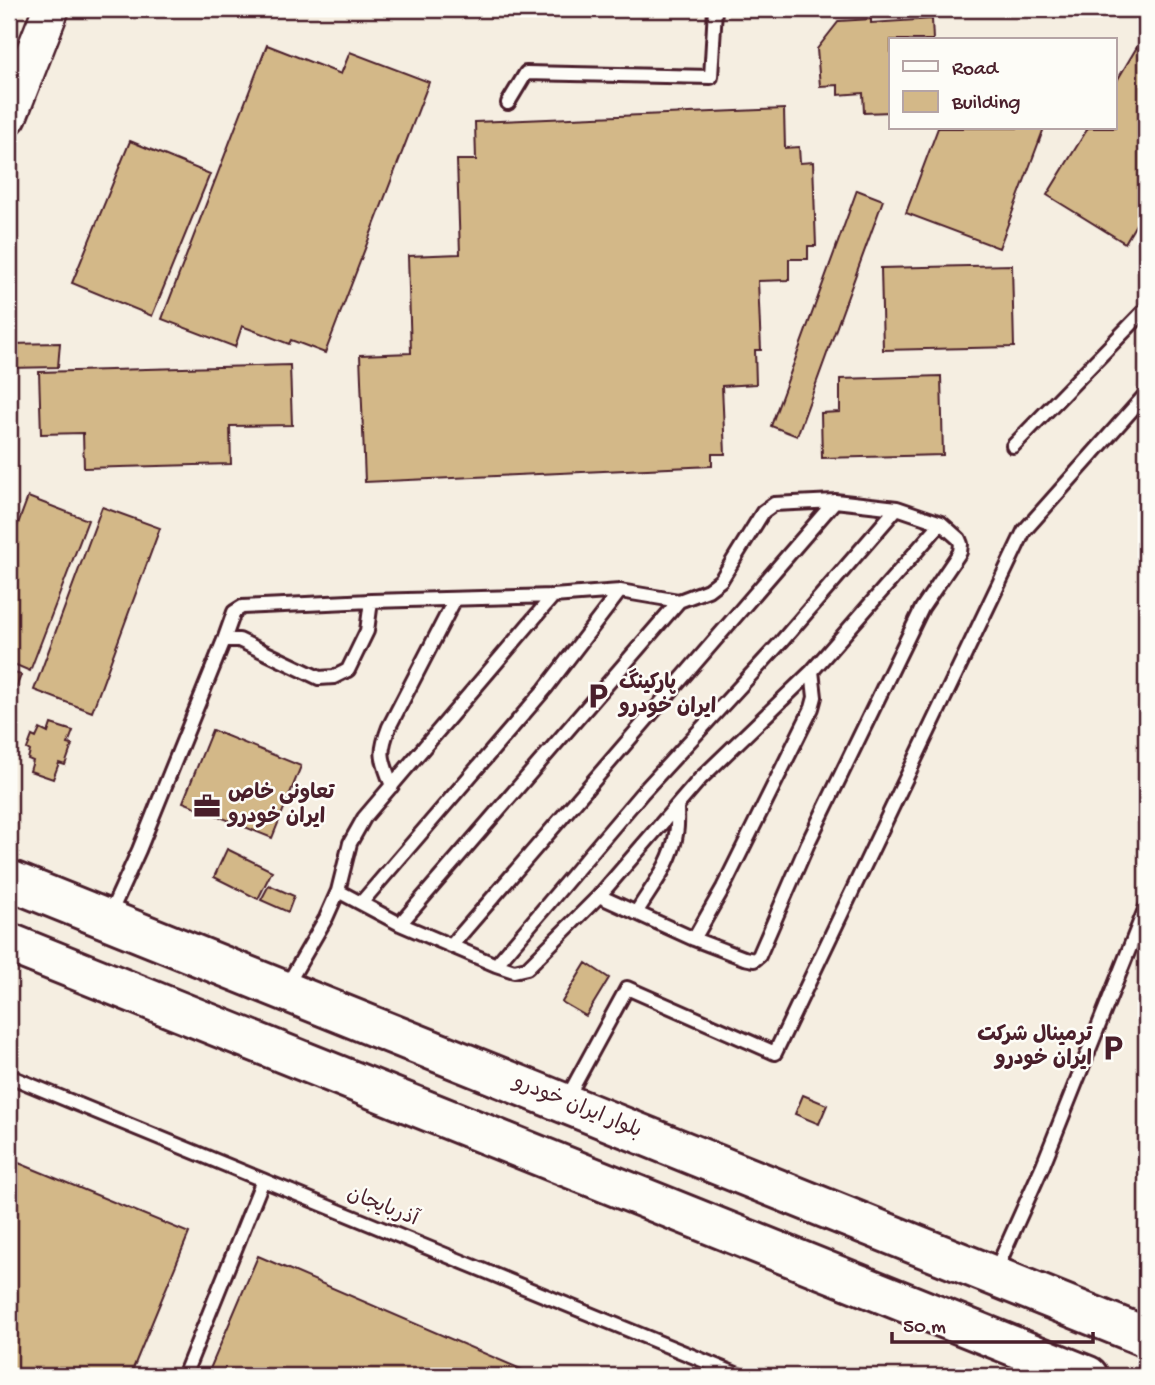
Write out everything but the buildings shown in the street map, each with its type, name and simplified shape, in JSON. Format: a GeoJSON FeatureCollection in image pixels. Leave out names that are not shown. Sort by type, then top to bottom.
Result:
{"type":"FeatureCollection","features":[{"type":"Feature","properties":{"kind":"main road","name":"بلوار ایران خودرو"},"geometry":{"type":"LineString","coordinates":[[9,880],[1146,1337]]}},
{"type":"Feature","properties":{"kind":"main road"},"geometry":{"type":"LineString","coordinates":[[9,943],[1088,1376]]}},
{"type":"Feature","properties":{"kind":"street"},"geometry":{"type":"LineString","coordinates":[[9,116],[51,9]]}},
{"type":"Feature","properties":{"kind":"lane"},"geometry":{"type":"LineString","coordinates":[[508,103],[526,73],[711,77],[715,9]]}},
{"type":"Feature","properties":{"kind":"lane"},"geometry":{"type":"LineString","coordinates":[[1013,446],[1146,309]]}},
{"type":"Feature","properties":{"kind":"lane"},"geometry":{"type":"LineString","coordinates":[[564,1103],[627,988],[775,1053],[1024,531],[1146,394]]}},
{"type":"Feature","properties":{"kind":"lane"},"geometry":{"type":"LineString","coordinates":[[450,946],[835,500]]}},
{"type":"Feature","properties":{"kind":"lane"},"geometry":{"type":"LineString","coordinates":[[400,924],[679,601],[708,590],[721,580],[763,512],[775,505],[835,500],[897,508],[941,523],[959,539],[960,552],[922,608],[808,843],[759,956],[754,960],[744,958],[694,939],[599,896]]}},
{"type":"Feature","properties":{"kind":"lane"},"geometry":{"type":"LineString","coordinates":[[496,965],[642,793],[780,642],[897,508]]}},
{"type":"Feature","properties":{"kind":"lane"},"geometry":{"type":"LineString","coordinates":[[338,891],[400,924],[496,965],[514,971],[527,968],[599,896],[700,779],[813,671],[941,523]]}},
{"type":"Feature","properties":{"kind":"lane"},"geometry":{"type":"LineString","coordinates":[[107,920],[139,850],[234,612],[242,607],[553,596],[620,591],[679,601]]}},
{"type":"Feature","properties":{"kind":"lane"},"geometry":{"type":"LineString","coordinates":[[361,904],[545,689],[620,591]]}},
{"type":"Feature","properties":{"kind":"lane"},"geometry":{"type":"LineString","coordinates":[[284,991],[326,918],[338,891],[351,843],[364,818],[553,596]]}},
{"type":"Feature","properties":{"kind":"lane"},"geometry":{"type":"LineString","coordinates":[[392,786],[381,754],[383,743],[455,599]]}},
{"type":"Feature","properties":{"kind":"lane"},"geometry":{"type":"LineString","coordinates":[[225,640],[239,640],[319,678],[334,677],[348,670],[367,631],[371,601]]}},
{"type":"Feature","properties":{"kind":"lane"},"geometry":{"type":"LineString","coordinates":[[694,939],[723,888],[812,708],[815,698],[813,671]]}},
{"type":"Feature","properties":{"kind":"lane"},"geometry":{"type":"LineString","coordinates":[[636,913],[667,862],[677,832],[677,806]]}},
{"type":"Feature","properties":{"kind":"lane"},"geometry":{"type":"LineString","coordinates":[[994,1276],[1043,1165],[1146,907]]}},
{"type":"Feature","properties":{"kind":"lane","name":"آذربایجان"},"geometry":{"type":"LineString","coordinates":[[9,1076],[741,1376]]}},
{"type":"Feature","properties":{"kind":"lane"},"geometry":{"type":"LineString","coordinates":[[184,1376],[263,1180]]}},
{"type":"Feature","properties":{"kind":"place","name":"پارکینگ ایران خودرو"},"geometry":{"type":"Point","coordinates":[598,696]}},
{"type":"Feature","properties":{"kind":"place","name":"تعاونی خاص ایران خودرو"},"geometry":{"type":"Point","coordinates":[207,806]}},
{"type":"Feature","properties":{"kind":"place","name":"ترمینال شرکت ایران خودرو"},"geometry":{"type":"Point","coordinates":[1113,1048]}}]}
